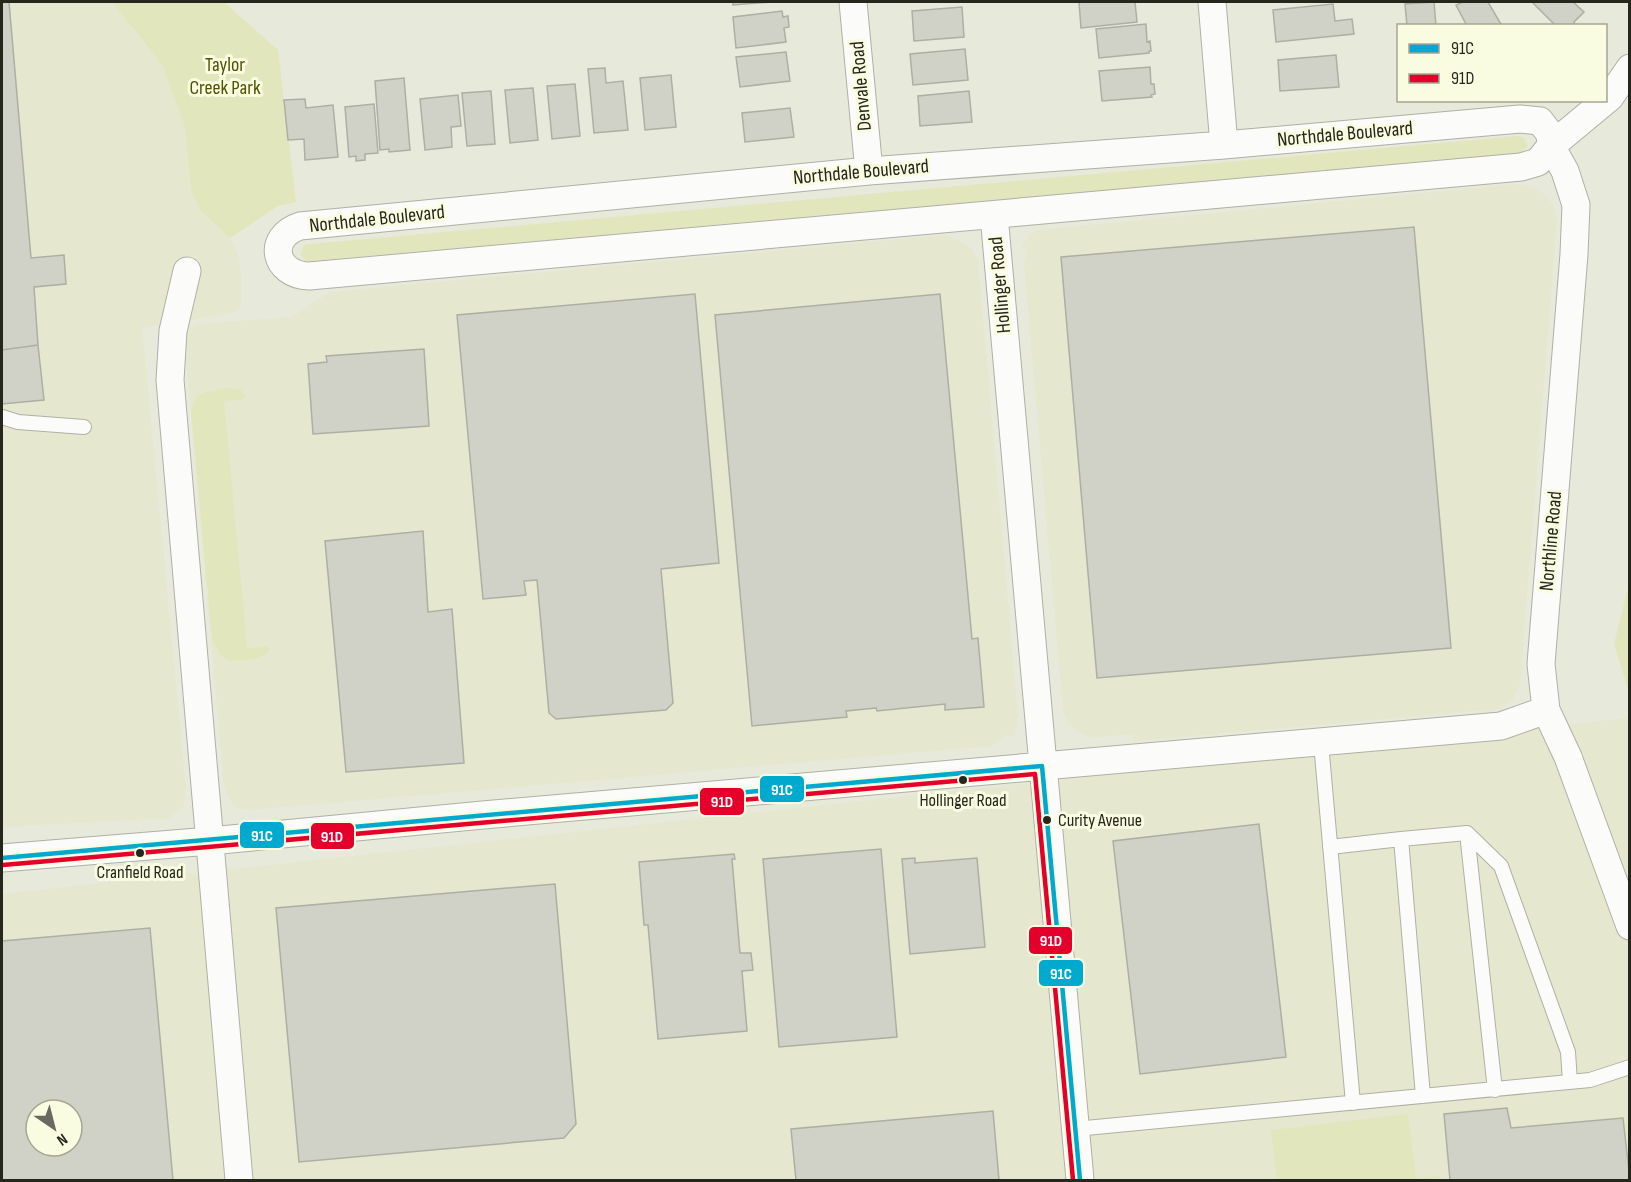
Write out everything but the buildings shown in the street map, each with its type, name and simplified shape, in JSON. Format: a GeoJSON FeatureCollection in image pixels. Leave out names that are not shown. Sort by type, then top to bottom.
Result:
{"type":"FeatureCollection","features":[{"type":"Feature","properties":{"kind":"street","name":"Denvale Road"},"geometry":{"type":"LineString","coordinates":[[854,2],[869,171]]}},
{"type":"Feature","properties":{"kind":"street"},"geometry":{"type":"LineString","coordinates":[[1212,2],[1224,145]]}},
{"type":"Feature","properties":{"kind":"street","name":"Northdale Boulevard"},"geometry":{"type":"LineString","coordinates":[[1607,99],[1629,68]]}},
{"type":"Feature","properties":{"kind":"street","name":"Northdale Boulevard"},"geometry":{"type":"LineString","coordinates":[[1551,146],[1550,134],[1540,121],[1520,119],[1224,145],[869,171],[300,226],[285,234],[280,241],[279,255],[281,263],[286,268],[300,276],[309,276],[1521,167],[1538,162],[1551,146],[1604,102]]}},
{"type":"Feature","properties":{"kind":"street","name":"Northline Road"},"geometry":{"type":"LineString","coordinates":[[1551,146],[1565,171],[1576,205],[1541,664],[1546,710],[1568,757],[1629,926]]}},
{"type":"Feature","properties":{"kind":"street","name":"Hollinger Road"},"geometry":{"type":"LineString","coordinates":[[994,214],[1080,1180]]}},
{"type":"Feature","properties":{"kind":"street"},"geometry":{"type":"LineString","coordinates":[[187,271],[172,331],[170,380],[240,1180]]}},
{"type":"Feature","properties":{"kind":"street"},"geometry":{"type":"LineString","coordinates":[[2,858],[1501,726],[1546,710]]}},
{"type":"Feature","properties":{"kind":"lane"},"geometry":{"type":"LineString","coordinates":[[2,417],[18,422],[84,427]]}},
{"type":"Feature","properties":{"kind":"lane"},"geometry":{"type":"LineString","coordinates":[[1321,742],[1353,1103]]}},
{"type":"Feature","properties":{"kind":"lane"},"geometry":{"type":"LineString","coordinates":[[1330,847],[1467,833],[1501,866],[1568,1052],[1570,1082]]}},
{"type":"Feature","properties":{"kind":"lane"},"geometry":{"type":"LineString","coordinates":[[1467,833],[1495,1090]]}},
{"type":"Feature","properties":{"kind":"lane"},"geometry":{"type":"LineString","coordinates":[[1401,839],[1423,1096]]}},
{"type":"Feature","properties":{"kind":"lane"},"geometry":{"type":"LineString","coordinates":[[1075,1129],[1590,1080],[1629,1067]]}},
{"type":"Feature","properties":{"kind":"shaded area"},"geometry":{"type":"Polygon","coordinates":[[[2,2],[112,2],[162,64],[185,127],[191,189],[200,210],[230,238],[239,257],[241,307],[233,313],[142,328],[186,789],[183,807],[169,818],[2,827],[2,2]]]}},
{"type":"Feature","properties":{"kind":"shaded area"},"geometry":{"type":"Polygon","coordinates":[[[1518,184],[1535,188],[1546,196],[1553,205],[1557,219],[1520,684],[1512,701],[1499,709],[1134,741],[1133,734],[1093,738],[1075,730],[1067,720],[1063,709],[1024,263],[1028,250],[1021,246],[1028,237],[1038,230],[1518,184]]]}},
{"type":"Feature","properties":{"kind":"shaded area"},"geometry":{"type":"Polygon","coordinates":[[[944,235],[971,248],[978,259],[1018,717],[1012,738],[1007,734],[991,746],[249,810],[237,808],[229,799],[224,787],[185,346],[185,337],[195,324],[292,317],[330,292],[944,235]]]}},
{"type":"Feature","properties":{"kind":"shaded area"},"geometry":{"type":"Polygon","coordinates":[[[1629,718],[1629,1180],[2,1180],[2,894],[1629,718]]]}},
{"type":"Feature","properties":{"kind":"green space","name":"Taylor Creek Park"},"geometry":{"type":"Polygon","coordinates":[[[112,2],[224,2],[278,50],[296,202],[278,206],[230,238],[200,210],[191,189],[185,127],[162,64],[112,2]]]}},
{"type":"Feature","properties":{"kind":"green space"},"geometry":{"type":"Polygon","coordinates":[[[1519,136],[1524,138],[1528,146],[1521,153],[312,261],[306,261],[300,254],[304,245],[311,244],[1519,136]]]}},
{"type":"Feature","properties":{"kind":"green space"},"geometry":{"type":"Polygon","coordinates":[[[230,388],[241,390],[246,397],[224,401],[247,648],[268,646],[270,649],[262,656],[245,660],[228,660],[221,655],[212,639],[191,410],[197,396],[205,392],[230,388]]]}},
{"type":"Feature","properties":{"kind":"green space"},"geometry":{"type":"Polygon","coordinates":[[[1629,584],[1629,692],[1614,644],[1629,584]]]}},
{"type":"Feature","properties":{"kind":"green space"},"geometry":{"type":"Polygon","coordinates":[[[1408,1114],[1416,1178],[1439,1176],[1440,1180],[1277,1180],[1271,1130],[1408,1114]]]}},
{"type":"Feature","properties":{"kind":"transit line","name":"91C"},"geometry":{"type":"LineString","coordinates":[[1042,766],[1080,1180]]}},
{"type":"Feature","properties":{"kind":"transit line","name":"91C"},"geometry":{"type":"LineString","coordinates":[[2,858],[1042,766]]}},
{"type":"Feature","properties":{"kind":"transit line","name":"91D"},"geometry":{"type":"LineString","coordinates":[[3,865],[1035,774],[1073,1180]]}},
{"type":"Feature","properties":{"kind":"place","name":"Hollinger Road"},"geometry":{"type":"Point","coordinates":[963,780]}},
{"type":"Feature","properties":{"kind":"place","name":"Curity Avenue"},"geometry":{"type":"Point","coordinates":[1047,820]}},
{"type":"Feature","properties":{"kind":"place","name":"Cranfield Road"},"geometry":{"type":"Point","coordinates":[140,853]}}]}
